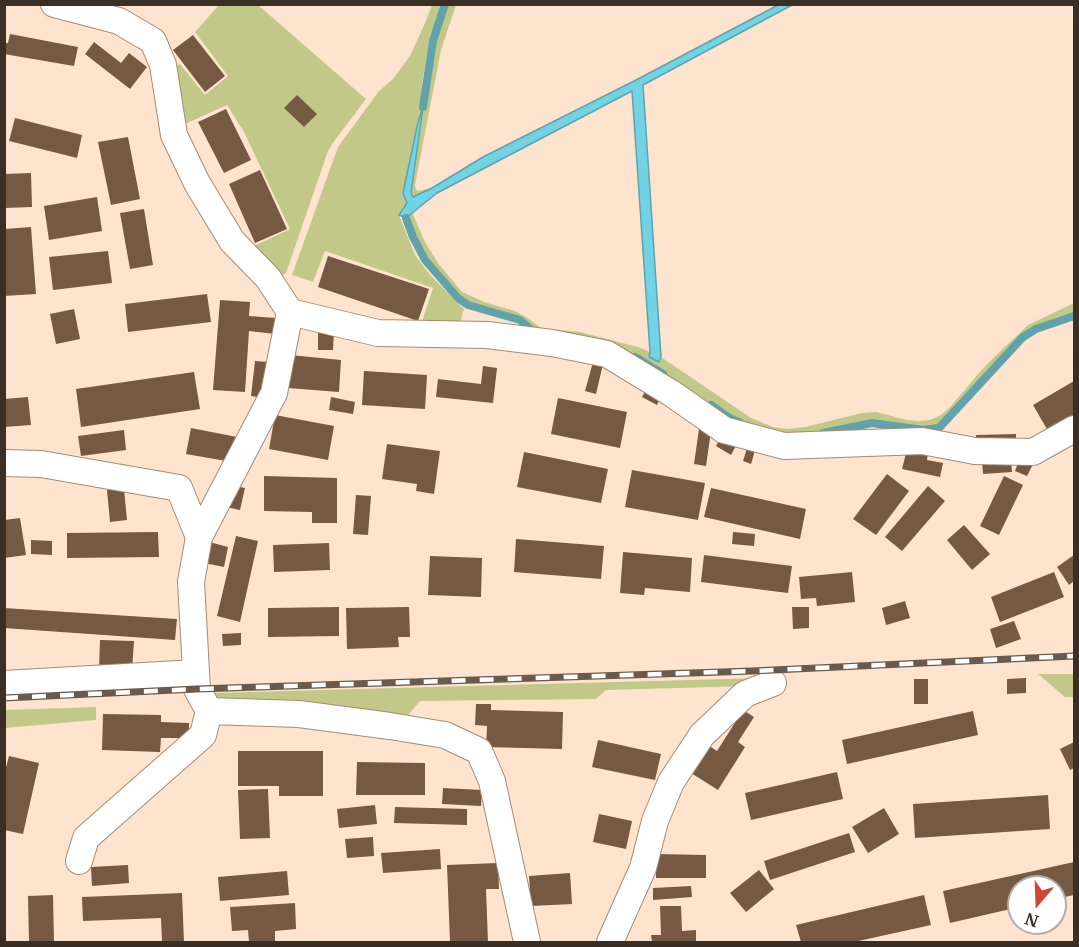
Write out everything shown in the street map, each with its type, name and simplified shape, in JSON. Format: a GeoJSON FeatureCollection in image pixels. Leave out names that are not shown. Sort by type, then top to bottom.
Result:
{"type":"FeatureCollection","features":[{"type":"Feature","properties":{"kind":"street"},"geometry":{"type":"LineString","coordinates":[[54,4],[119,21],[153,40],[163,65],[174,135],[197,183],[232,241],[268,278],[290,312],[378,333],[487,335],[552,343],[607,354],[671,393],[724,430],[784,446],[922,441],[975,451],[1033,452],[1074,429]]}},
{"type":"Feature","properties":{"kind":"street"},"geometry":{"type":"LineString","coordinates":[[79,861],[86,838],[203,735],[209,711],[197,689],[191,582],[199,537],[274,393],[290,312]]}},
{"type":"Feature","properties":{"kind":"street"},"geometry":{"type":"LineString","coordinates":[[4,464],[41,464],[180,488],[199,537]]}},
{"type":"Feature","properties":{"kind":"street"},"geometry":{"type":"LineString","coordinates":[[4,684],[196,673]]}},
{"type":"Feature","properties":{"kind":"street"},"geometry":{"type":"LineString","coordinates":[[610,942],[643,868],[655,821],[671,782],[702,735],[745,694],[773,683]]}},
{"type":"Feature","properties":{"kind":"street"},"geometry":{"type":"LineString","coordinates":[[209,711],[299,714],[390,726],[445,735],[479,751],[492,781],[527,942]]}},
{"type":"Feature","properties":{"kind":"green space"},"geometry":{"type":"Polygon","coordinates":[[[219,5],[258,5],[366,99],[328,151],[286,273],[281,276],[252,247],[290,229],[244,132],[227,105],[185,124],[173,68],[180,64],[205,95],[228,76],[195,32],[219,5]]]}},
{"type":"Feature","properties":{"kind":"green space"},"geometry":{"type":"Polygon","coordinates":[[[432,5],[442,5],[429,42],[422,84],[424,104],[435,45],[446,8],[447,5],[456,5],[441,50],[415,185],[417,191],[432,188],[413,197],[411,193],[422,111],[403,193],[407,203],[399,215],[415,255],[430,275],[464,309],[459,328],[420,327],[433,288],[325,251],[313,282],[292,275],[338,147],[379,91],[393,79],[410,56],[432,5]]]}},
{"type":"Feature","properties":{"kind":"green space"},"geometry":{"type":"Polygon","coordinates":[[[412,212],[425,242],[438,263],[462,292],[484,302],[515,311],[541,328],[580,332],[650,352],[649,356],[659,362],[661,357],[751,418],[773,427],[788,429],[805,427],[862,413],[876,412],[907,420],[930,420],[941,415],[950,407],[986,365],[1028,325],[1074,303],[1074,312],[1021,336],[942,423],[931,428],[923,429],[871,421],[827,431],[786,435],[766,432],[732,417],[636,356],[538,334],[520,319],[468,304],[458,297],[444,278],[426,260],[407,217],[412,212]]]}},
{"type":"Feature","properties":{"kind":"green space"},"geometry":{"type":"Polygon","coordinates":[[[1038,674],[1074,674],[1074,697],[1065,697],[1038,674]]]}},
{"type":"Feature","properties":{"kind":"green space"},"geometry":{"type":"Polygon","coordinates":[[[763,678],[748,686],[606,690],[596,699],[420,701],[404,720],[215,704],[211,693],[763,678]]]}},
{"type":"Feature","properties":{"kind":"green space"},"geometry":{"type":"Polygon","coordinates":[[[96,707],[96,720],[5,728],[5,710],[96,707]]]}},
{"type":"Feature","properties":{"kind":"water"},"geometry":{"type":"Polygon","coordinates":[[[780,4],[792,5],[643,85],[661,357],[659,362],[649,357],[632,91],[437,193],[406,218],[399,215],[407,203],[403,193],[423,107],[411,193],[413,197],[483,157],[780,4]]]}},
{"type":"Feature","properties":{"kind":"building"},"geometry":{"type":"Polygon","coordinates":[[[10,34],[78,47],[74,66],[4,54],[4,43],[8,43],[10,34]]]}},
{"type":"Feature","properties":{"kind":"building"},"geometry":{"type":"Polygon","coordinates":[[[193,35],[225,76],[205,92],[173,50],[193,35]]]}},
{"type":"Feature","properties":{"kind":"building"},"geometry":{"type":"Polygon","coordinates":[[[94,42],[121,63],[129,53],[147,67],[130,89],[85,54],[94,42]]]}},
{"type":"Feature","properties":{"kind":"building"},"geometry":{"type":"Polygon","coordinates":[[[297,95],[317,114],[304,127],[284,108],[297,95]]]}},
{"type":"Feature","properties":{"kind":"building"},"geometry":{"type":"Polygon","coordinates":[[[226,109],[251,160],[224,173],[198,122],[226,109]]]}},
{"type":"Feature","properties":{"kind":"building"},"geometry":{"type":"Polygon","coordinates":[[[15,118],[82,135],[77,158],[9,141],[15,118]]]}},
{"type":"Feature","properties":{"kind":"building"},"geometry":{"type":"Polygon","coordinates":[[[128,137],[140,199],[111,205],[98,142],[128,137]]]}},
{"type":"Feature","properties":{"kind":"building"},"geometry":{"type":"Polygon","coordinates":[[[260,170],[287,229],[255,243],[229,184],[260,170]]]}},
{"type":"Feature","properties":{"kind":"building"},"geometry":{"type":"Polygon","coordinates":[[[31,173],[32,207],[4,208],[4,174],[31,173]]]}},
{"type":"Feature","properties":{"kind":"building"},"geometry":{"type":"Polygon","coordinates":[[[97,197],[102,231],[49,240],[44,206],[97,197]]]}},
{"type":"Feature","properties":{"kind":"building"},"geometry":{"type":"Polygon","coordinates":[[[144,209],[153,265],[130,269],[120,213],[144,209]]]}},
{"type":"Feature","properties":{"kind":"building"},"geometry":{"type":"Polygon","coordinates":[[[31,227],[36,294],[4,296],[4,229],[31,227]]]}},
{"type":"Feature","properties":{"kind":"building"},"geometry":{"type":"Polygon","coordinates":[[[108,251],[112,283],[53,290],[49,257],[108,251]]]}},
{"type":"Feature","properties":{"kind":"building"},"geometry":{"type":"Polygon","coordinates":[[[328,256],[429,289],[418,321],[318,287],[328,256]]]}},
{"type":"Feature","properties":{"kind":"building"},"geometry":{"type":"Polygon","coordinates":[[[207,294],[211,322],[128,332],[125,304],[207,294]]]}},
{"type":"Feature","properties":{"kind":"building"},"geometry":{"type":"Polygon","coordinates":[[[220,300],[250,302],[249,316],[276,318],[275,334],[249,331],[245,392],[213,390],[220,300]]]}},
{"type":"Feature","properties":{"kind":"building"},"geometry":{"type":"Polygon","coordinates":[[[74,309],[80,339],[56,344],[50,314],[74,309]]]}},
{"type":"Feature","properties":{"kind":"building"},"geometry":{"type":"Polygon","coordinates":[[[318,331],[334,331],[333,350],[318,350],[318,331]]]}},
{"type":"Feature","properties":{"kind":"building"},"geometry":{"type":"Polygon","coordinates":[[[290,355],[341,360],[339,392],[288,388],[290,355]]]}},
{"type":"Feature","properties":{"kind":"building"},"geometry":{"type":"Polygon","coordinates":[[[255,361],[269,362],[265,398],[251,396],[255,361]]]}},
{"type":"Feature","properties":{"kind":"building"},"geometry":{"type":"Polygon","coordinates":[[[593,362],[603,364],[596,394],[585,391],[593,362]]]}},
{"type":"Feature","properties":{"kind":"building"},"geometry":{"type":"Polygon","coordinates":[[[483,366],[497,368],[493,403],[436,397],[438,379],[481,384],[483,366]]]}},
{"type":"Feature","properties":{"kind":"building"},"geometry":{"type":"Polygon","coordinates":[[[364,371],[427,375],[425,409],[362,405],[364,371]]]}},
{"type":"Feature","properties":{"kind":"building"},"geometry":{"type":"Polygon","coordinates":[[[194,372],[200,409],[81,427],[76,389],[194,372]]]}},
{"type":"Feature","properties":{"kind":"building"},"geometry":{"type":"Polygon","coordinates":[[[1074,381],[1074,423],[1051,436],[1033,405],[1074,381]]]}},
{"type":"Feature","properties":{"kind":"building"},"geometry":{"type":"Polygon","coordinates":[[[647,388],[661,396],[657,405],[642,397],[647,388]]]}},
{"type":"Feature","properties":{"kind":"building"},"geometry":{"type":"Polygon","coordinates":[[[28,397],[31,425],[4,427],[4,399],[28,397]]]}},
{"type":"Feature","properties":{"kind":"building"},"geometry":{"type":"Polygon","coordinates":[[[331,397],[355,402],[353,414],[329,410],[331,397]]]}},
{"type":"Feature","properties":{"kind":"building"},"geometry":{"type":"Polygon","coordinates":[[[558,398],[627,412],[620,448],[551,434],[558,398]]]}},
{"type":"Feature","properties":{"kind":"building"},"geometry":{"type":"Polygon","coordinates":[[[275,415],[334,426],[328,460],[269,449],[275,415]]]}},
{"type":"Feature","properties":{"kind":"building"},"geometry":{"type":"Polygon","coordinates":[[[191,428],[237,437],[232,462],[186,454],[191,428]]]}},
{"type":"Feature","properties":{"kind":"building"},"geometry":{"type":"Polygon","coordinates":[[[699,429],[711,431],[706,466],[694,464],[699,429]]]}},
{"type":"Feature","properties":{"kind":"building"},"geometry":{"type":"Polygon","coordinates":[[[124,430],[126,450],[81,456],[78,436],[124,430]]]}},
{"type":"Feature","properties":{"kind":"building"},"geometry":{"type":"Polygon","coordinates":[[[722,434],[738,442],[731,455],[716,446],[722,434]]]}},
{"type":"Feature","properties":{"kind":"building"},"geometry":{"type":"Polygon","coordinates":[[[1016,434],[1016,446],[976,447],[976,435],[1016,434]]]}},
{"type":"Feature","properties":{"kind":"building"},"geometry":{"type":"Polygon","coordinates":[[[387,444],[440,451],[434,494],[416,491],[417,484],[382,479],[387,444]]]}},
{"type":"Feature","properties":{"kind":"building"},"geometry":{"type":"Polygon","coordinates":[[[748,445],[756,447],[751,464],[743,461],[748,445]]]}},
{"type":"Feature","properties":{"kind":"building"},"geometry":{"type":"Polygon","coordinates":[[[907,449],[928,453],[927,460],[943,463],[940,477],[902,469],[907,449]]]}},
{"type":"Feature","properties":{"kind":"building"},"geometry":{"type":"Polygon","coordinates":[[[524,452],[608,469],[601,503],[517,487],[524,452]]]}},
{"type":"Feature","properties":{"kind":"building"},"geometry":{"type":"Polygon","coordinates":[[[1020,458],[1033,464],[1027,476],[1015,471],[1020,458]]]}},
{"type":"Feature","properties":{"kind":"building"},"geometry":{"type":"Polygon","coordinates":[[[1011,460],[1012,472],[983,474],[982,461],[1011,460]]]}},
{"type":"Feature","properties":{"kind":"building"},"geometry":{"type":"Polygon","coordinates":[[[632,470],[705,483],[698,520],[625,507],[632,470]]]}},
{"type":"Feature","properties":{"kind":"building"},"geometry":{"type":"Polygon","coordinates":[[[887,474],[909,491],[876,535],[853,519],[887,474]]]}},
{"type":"Feature","properties":{"kind":"building"},"geometry":{"type":"Polygon","coordinates":[[[264,476],[337,478],[337,523],[312,523],[312,512],[264,511],[264,476]]]}},
{"type":"Feature","properties":{"kind":"building"},"geometry":{"type":"Polygon","coordinates":[[[1004,476],[1023,485],[999,535],[980,526],[1004,476]]]}},
{"type":"Feature","properties":{"kind":"building"},"geometry":{"type":"Polygon","coordinates":[[[231,485],[245,488],[240,510],[226,507],[231,485]]]}},
{"type":"Feature","properties":{"kind":"building"},"geometry":{"type":"Polygon","coordinates":[[[928,486],[945,501],[902,551],[885,537],[928,486]]]}},
{"type":"Feature","properties":{"kind":"building"},"geometry":{"type":"Polygon","coordinates":[[[711,488],[806,509],[800,539],[704,517],[711,488]]]}},
{"type":"Feature","properties":{"kind":"building"},"geometry":{"type":"Polygon","coordinates":[[[124,489],[127,520],[110,522],[107,490],[124,489]]]}},
{"type":"Feature","properties":{"kind":"building"},"geometry":{"type":"Polygon","coordinates":[[[356,495],[371,496],[368,535],[353,534],[356,495]]]}},
{"type":"Feature","properties":{"kind":"building"},"geometry":{"type":"Polygon","coordinates":[[[20,518],[26,555],[4,558],[4,520],[20,518]]]}},
{"type":"Feature","properties":{"kind":"building"},"geometry":{"type":"Polygon","coordinates":[[[964,525],[990,554],[972,570],[947,540],[964,525]]]}},
{"type":"Feature","properties":{"kind":"building"},"geometry":{"type":"Polygon","coordinates":[[[158,532],[159,557],[67,558],[67,533],[158,532]]]}},
{"type":"Feature","properties":{"kind":"building"},"geometry":{"type":"Polygon","coordinates":[[[733,532],[755,534],[754,546],[732,544],[733,532]]]}},
{"type":"Feature","properties":{"kind":"building"},"geometry":{"type":"Polygon","coordinates":[[[236,536],[258,541],[240,622],[217,616],[236,536]]]}},
{"type":"Feature","properties":{"kind":"building"},"geometry":{"type":"Polygon","coordinates":[[[516,539],[604,546],[601,579],[514,572],[516,539]]]}},
{"type":"Feature","properties":{"kind":"building"},"geometry":{"type":"Polygon","coordinates":[[[31,540],[52,541],[52,555],[31,554],[31,540]]]}},
{"type":"Feature","properties":{"kind":"building"},"geometry":{"type":"Polygon","coordinates":[[[209,542],[228,547],[224,567],[204,563],[209,542]]]}},
{"type":"Feature","properties":{"kind":"building"},"geometry":{"type":"Polygon","coordinates":[[[329,543],[330,570],[274,572],[273,545],[329,543]]]}},
{"type":"Feature","properties":{"kind":"building"},"geometry":{"type":"Polygon","coordinates":[[[623,552],[692,558],[690,592],[645,588],[644,595],[620,593],[623,552]]]}},
{"type":"Feature","properties":{"kind":"building"},"geometry":{"type":"Polygon","coordinates":[[[704,555],[792,566],[788,593],[701,582],[704,555]]]}},
{"type":"Feature","properties":{"kind":"building"},"geometry":{"type":"Polygon","coordinates":[[[1074,555],[1074,581],[1069,585],[1057,567],[1074,555]]]}},
{"type":"Feature","properties":{"kind":"building"},"geometry":{"type":"Polygon","coordinates":[[[430,556],[482,558],[481,597],[428,595],[430,556]]]}},
{"type":"Feature","properties":{"kind":"building"},"geometry":{"type":"Polygon","coordinates":[[[852,572],[855,602],[817,606],[816,598],[801,599],[799,577],[852,572]]]}},
{"type":"Feature","properties":{"kind":"building"},"geometry":{"type":"Polygon","coordinates":[[[1054,572],[1064,597],[1000,622],[991,597],[1054,572]]]}},
{"type":"Feature","properties":{"kind":"building"},"geometry":{"type":"Polygon","coordinates":[[[905,601],[910,618],[886,625],[882,608],[905,601]]]}},
{"type":"Feature","properties":{"kind":"building"},"geometry":{"type":"Polygon","coordinates":[[[339,607],[339,636],[268,637],[268,608],[339,607]]]}},
{"type":"Feature","properties":{"kind":"building"},"geometry":{"type":"Polygon","coordinates":[[[409,607],[410,637],[398,637],[399,647],[347,649],[346,608],[409,607]]]}},
{"type":"Feature","properties":{"kind":"building"},"geometry":{"type":"Polygon","coordinates":[[[792,607],[809,607],[809,628],[793,629],[792,607]]]}},
{"type":"Feature","properties":{"kind":"building"},"geometry":{"type":"Polygon","coordinates":[[[4,608],[177,619],[175,640],[4,628],[4,608]]]}},
{"type":"Feature","properties":{"kind":"building"},"geometry":{"type":"Polygon","coordinates":[[[1014,621],[1021,639],[996,648],[990,629],[1014,621]]]}},
{"type":"Feature","properties":{"kind":"building"},"geometry":{"type":"Polygon","coordinates":[[[241,633],[241,645],[223,646],[222,634],[241,633]]]}},
{"type":"Feature","properties":{"kind":"building"},"geometry":{"type":"Polygon","coordinates":[[[100,640],[134,641],[132,671],[99,670],[100,640]]]}},
{"type":"Feature","properties":{"kind":"building"},"geometry":{"type":"Polygon","coordinates":[[[1026,678],[1026,693],[1007,694],[1007,679],[1026,678]]]}},
{"type":"Feature","properties":{"kind":"building"},"geometry":{"type":"Polygon","coordinates":[[[914,679],[928,679],[928,704],[914,704],[914,679]]]}},
{"type":"Feature","properties":{"kind":"building"},"geometry":{"type":"Polygon","coordinates":[[[476,704],[491,704],[491,710],[563,712],[562,749],[486,747],[487,726],[475,725],[476,704]]]}},
{"type":"Feature","properties":{"kind":"building"},"geometry":{"type":"Polygon","coordinates":[[[743,710],[754,717],[738,742],[745,747],[718,790],[691,773],[708,745],[717,751],[743,710]]]}},
{"type":"Feature","properties":{"kind":"building"},"geometry":{"type":"Polygon","coordinates":[[[973,711],[978,735],[847,764],[842,740],[973,711]]]}},
{"type":"Feature","properties":{"kind":"building"},"geometry":{"type":"Polygon","coordinates":[[[103,714],[161,715],[161,722],[189,723],[189,738],[161,738],[160,752],[102,750],[103,714]]]}},
{"type":"Feature","properties":{"kind":"building"},"geometry":{"type":"Polygon","coordinates":[[[598,740],[661,754],[655,780],[592,767],[598,740]]]}},
{"type":"Feature","properties":{"kind":"building"},"geometry":{"type":"Polygon","coordinates":[[[1074,742],[1074,768],[1070,770],[1060,749],[1074,742]]]}},
{"type":"Feature","properties":{"kind":"building"},"geometry":{"type":"Polygon","coordinates":[[[238,751],[323,751],[323,796],[279,796],[279,786],[238,786],[238,751]]]}},
{"type":"Feature","properties":{"kind":"building"},"geometry":{"type":"Polygon","coordinates":[[[9,756],[39,763],[23,834],[4,830],[4,775],[9,756]]]}},
{"type":"Feature","properties":{"kind":"building"},"geometry":{"type":"Polygon","coordinates":[[[357,762],[425,763],[425,795],[356,795],[357,762]]]}},
{"type":"Feature","properties":{"kind":"building"},"geometry":{"type":"Polygon","coordinates":[[[837,772],[843,799],[751,820],[745,793],[837,772]]]}},
{"type":"Feature","properties":{"kind":"building"},"geometry":{"type":"Polygon","coordinates":[[[443,788],[482,790],[481,806],[442,804],[443,788]]]}},
{"type":"Feature","properties":{"kind":"building"},"geometry":{"type":"Polygon","coordinates":[[[268,789],[270,838],[240,839],[238,790],[268,789]]]}},
{"type":"Feature","properties":{"kind":"building"},"geometry":{"type":"Polygon","coordinates":[[[1048,795],[1050,829],[915,838],[913,804],[1048,795]]]}},
{"type":"Feature","properties":{"kind":"building"},"geometry":{"type":"Polygon","coordinates":[[[375,805],[377,824],[339,828],[337,809],[375,805]]]}},
{"type":"Feature","properties":{"kind":"building"},"geometry":{"type":"Polygon","coordinates":[[[395,807],[467,809],[467,825],[394,823],[395,807]]]}},
{"type":"Feature","properties":{"kind":"building"},"geometry":{"type":"Polygon","coordinates":[[[884,808],[899,834],[868,853],[852,827],[884,808]]]}},
{"type":"Feature","properties":{"kind":"building"},"geometry":{"type":"Polygon","coordinates":[[[599,814],[632,821],[626,849],[593,842],[599,814]]]}},
{"type":"Feature","properties":{"kind":"building"},"geometry":{"type":"Polygon","coordinates":[[[849,833],[855,852],[770,880],[764,861],[849,833]]]}},
{"type":"Feature","properties":{"kind":"building"},"geometry":{"type":"Polygon","coordinates":[[[373,837],[374,856],[347,858],[345,839],[373,837]]]}},
{"type":"Feature","properties":{"kind":"building"},"geometry":{"type":"Polygon","coordinates":[[[440,849],[441,869],[383,873],[381,853],[440,849]]]}},
{"type":"Feature","properties":{"kind":"building"},"geometry":{"type":"Polygon","coordinates":[[[656,854],[706,855],[706,878],[656,878],[656,854]]]}},
{"type":"Feature","properties":{"kind":"building"},"geometry":{"type":"Polygon","coordinates":[[[1074,862],[1074,895],[1067,896],[1067,875],[1015,875],[1074,862]]]}},
{"type":"Feature","properties":{"kind":"building"},"geometry":{"type":"Polygon","coordinates":[[[498,863],[499,889],[486,889],[488,942],[450,942],[447,865],[498,863]]]}},
{"type":"Feature","properties":{"kind":"building"},"geometry":{"type":"Polygon","coordinates":[[[128,865],[129,883],[92,886],[91,867],[128,865]]]}},
{"type":"Feature","properties":{"kind":"building"},"geometry":{"type":"Polygon","coordinates":[[[759,870],[774,889],[746,912],[730,893],[759,870]]]}},
{"type":"Feature","properties":{"kind":"building"},"geometry":{"type":"Polygon","coordinates":[[[287,871],[289,895],[220,901],[218,877],[287,871]]]}},
{"type":"Feature","properties":{"kind":"building"},"geometry":{"type":"Polygon","coordinates":[[[570,873],[572,904],[531,906],[529,876],[570,873]]]}},
{"type":"Feature","properties":{"kind":"building"},"geometry":{"type":"Polygon","coordinates":[[[1007,877],[1007,910],[950,923],[943,891],[1007,877]]]}},
{"type":"Feature","properties":{"kind":"building"},"geometry":{"type":"Polygon","coordinates":[[[691,886],[692,897],[653,900],[653,888],[691,886]]]}},
{"type":"Feature","properties":{"kind":"building"},"geometry":{"type":"Polygon","coordinates":[[[182,893],[184,942],[162,942],[161,918],[83,921],[82,897],[182,893]]]}},
{"type":"Feature","properties":{"kind":"building"},"geometry":{"type":"Polygon","coordinates":[[[53,895],[54,942],[29,942],[28,896],[53,895]]]}},
{"type":"Feature","properties":{"kind":"building"},"geometry":{"type":"Polygon","coordinates":[[[924,895],[931,925],[854,942],[801,942],[796,925],[924,895]]]}},
{"type":"Feature","properties":{"kind":"building"},"geometry":{"type":"Polygon","coordinates":[[[295,903],[296,929],[275,931],[275,942],[249,942],[248,930],[232,931],[230,907],[295,903]]]}},
{"type":"Feature","properties":{"kind":"building"},"geometry":{"type":"Polygon","coordinates":[[[660,906],[681,906],[682,931],[696,930],[696,942],[652,942],[651,935],[661,935],[660,906]]]}},
{"type":"Feature","properties":{"kind":"waterway"},"geometry":{"type":"LineString","coordinates":[[423,107],[433,41],[445,4]]}},
{"type":"Feature","properties":{"kind":"waterway"},"geometry":{"type":"LineString","coordinates":[[406,218],[425,260],[458,298],[468,305],[520,320],[536,334]]}},
{"type":"Feature","properties":{"kind":"waterway"},"geometry":{"type":"LineString","coordinates":[[823,433],[872,423],[923,430],[939,428],[1023,337],[1036,329],[1074,316]]}},
{"type":"Feature","properties":{"kind":"waterway"},"geometry":{"type":"LineString","coordinates":[[635,357],[663,374]]}},
{"type":"Feature","properties":{"kind":"waterway"},"geometry":{"type":"LineString","coordinates":[[711,405],[739,422]]}},
{"type":"Feature","properties":{"kind":"railway"},"geometry":{"type":"LineString","coordinates":[[4,698],[197,689],[752,671],[1074,656]]}}]}
